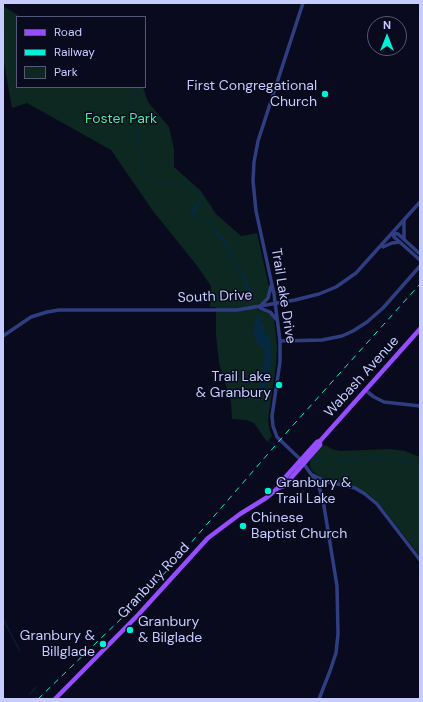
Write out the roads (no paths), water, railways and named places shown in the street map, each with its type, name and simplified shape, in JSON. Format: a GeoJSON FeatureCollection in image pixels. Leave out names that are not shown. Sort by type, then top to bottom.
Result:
{"type":"FeatureCollection","features":[{"type":"Feature","properties":{"kind":"main road","name":"Wabash Avenue"},"geometry":{"type":"LineString","coordinates":[[303,462],[317,442],[320,441],[420,328]]}},
{"type":"Feature","properties":{"kind":"main road","name":"Granbury Road"},"geometry":{"type":"LineString","coordinates":[[55,699],[138,615],[208,538],[240,514],[266,498],[278,488],[280,482],[303,462]]}},
{"type":"Feature","properties":{"kind":"street","name":"Trail Lake Drive"},"geometry":{"type":"LineString","coordinates":[[303,3],[262,127],[254,162],[253,181],[254,197],[272,285],[280,341],[280,362],[272,416],[273,426],[277,437],[303,462],[318,484],[323,500],[337,586],[338,634],[336,653],[319,699]]}},
{"type":"Feature","properties":{"kind":"street","name":"South Drive"},"geometry":{"type":"LineString","coordinates":[[3,336],[31,317],[59,310],[232,310],[259,307],[313,296],[336,287],[356,274],[420,202]]}},
{"type":"Feature","properties":{"kind":"street"},"geometry":{"type":"LineString","coordinates":[[404,220],[404,240]]}},
{"type":"Feature","properties":{"kind":"street"},"geometry":{"type":"LineString","coordinates":[[393,233],[398,234],[420,254]]}},
{"type":"Feature","properties":{"kind":"street"},"geometry":{"type":"LineString","coordinates":[[393,233],[394,237],[420,260]]}},
{"type":"Feature","properties":{"kind":"street"},"geometry":{"type":"LineString","coordinates":[[380,248],[392,243],[400,242]]}},
{"type":"Feature","properties":{"kind":"street"},"geometry":{"type":"LineString","coordinates":[[280,341],[322,340],[342,336],[352,331],[367,322],[383,308],[420,266]]}},
{"type":"Feature","properties":{"kind":"street"},"geometry":{"type":"LineString","coordinates":[[272,285],[268,298],[259,307],[270,312],[278,320]]}},
{"type":"Feature","properties":{"kind":"street"},"geometry":{"type":"LineString","coordinates":[[365,390],[384,402],[420,406]]}},
{"type":"Feature","properties":{"kind":"street"},"geometry":{"type":"LineString","coordinates":[[312,474],[328,482],[355,488],[371,498],[395,526],[420,560]]}},
{"type":"Feature","properties":{"kind":"street"},"geometry":{"type":"LineString","coordinates":[[318,484],[328,482]]}},
{"type":"Feature","properties":{"kind":"water"},"geometry":{"type":"Polygon","coordinates":[[[200,199],[201,202],[195,210],[195,214],[210,221],[217,232],[227,242],[232,259],[244,275],[247,284],[255,296],[254,299],[250,300],[248,298],[242,275],[231,260],[227,246],[216,234],[211,224],[195,215],[192,212],[192,209],[200,199]]]}},
{"type":"Feature","properties":{"kind":"water"},"geometry":{"type":"Polygon","coordinates":[[[261,316],[262,323],[265,326],[264,331],[270,339],[272,355],[268,380],[266,381],[266,390],[264,385],[259,397],[259,386],[262,379],[265,350],[256,342],[253,333],[256,318],[261,316]]]}},
{"type":"Feature","properties":{"kind":"waterway"},"geometry":{"type":"LineString","coordinates":[[3,39],[11,48],[16,58]]}},
{"type":"Feature","properties":{"kind":"waterway"},"geometry":{"type":"LineString","coordinates":[[136,88],[131,109],[139,118],[139,125]]}},
{"type":"Feature","properties":{"kind":"waterway"},"geometry":{"type":"LineString","coordinates":[[139,130],[138,145],[142,157],[142,172],[145,176],[160,184],[170,184],[176,181],[188,186],[201,195],[200,200]]}},
{"type":"Feature","properties":{"kind":"waterway"},"geometry":{"type":"LineString","coordinates":[[257,314],[258,318]]}},
{"type":"Feature","properties":{"kind":"waterway"},"geometry":{"type":"LineString","coordinates":[[266,391],[261,419],[263,431],[268,441],[279,448]]}},
{"type":"Feature","properties":{"kind":"waterway"},"geometry":{"type":"LineString","coordinates":[[314,461],[330,459],[348,461],[377,458],[408,461],[420,468]]}},
{"type":"Feature","properties":{"kind":"waterway"},"geometry":{"type":"LineString","coordinates":[[3,619],[20,651]]}},
{"type":"Feature","properties":{"kind":"waterway"},"geometry":{"type":"LineString","coordinates":[[29,695],[36,687]]}},
{"type":"Feature","properties":{"kind":"railway"},"geometry":{"type":"LineString","coordinates":[[38,699],[126,614],[163,575],[287,432],[420,284]]}},
{"type":"Feature","properties":{"kind":"place","name":"First Congregational Church"},"geometry":{"type":"Point","coordinates":[325,94]}},
{"type":"Feature","properties":{"kind":"place","name":"Trail Lake & Granbury"},"geometry":{"type":"Point","coordinates":[279,385]}},
{"type":"Feature","properties":{"kind":"place","name":"Granbury & Trail Lake"},"geometry":{"type":"Point","coordinates":[268,491]}},
{"type":"Feature","properties":{"kind":"place","name":"Chinese Baptist Church"},"geometry":{"type":"Point","coordinates":[243,526]}},
{"type":"Feature","properties":{"kind":"place","name":"Granbury & Bilglade"},"geometry":{"type":"Point","coordinates":[130,630]}},
{"type":"Feature","properties":{"kind":"place","name":"Granbury & Billglade"},"geometry":{"type":"Point","coordinates":[103,644]}},
{"type":"Feature","properties":{"kind":"park label","name":"Foster Park"},"geometry":{"type":"Point","coordinates":[121,119]}}]}
